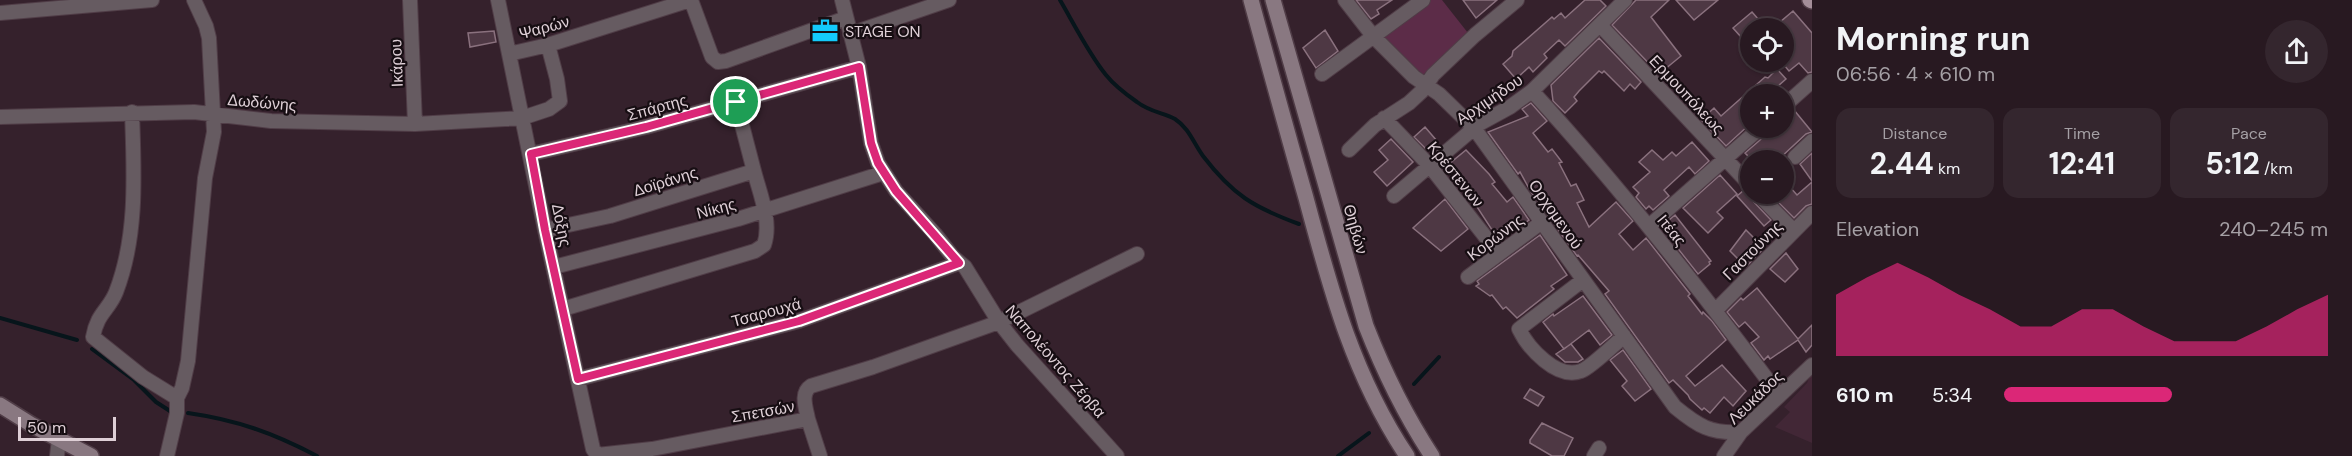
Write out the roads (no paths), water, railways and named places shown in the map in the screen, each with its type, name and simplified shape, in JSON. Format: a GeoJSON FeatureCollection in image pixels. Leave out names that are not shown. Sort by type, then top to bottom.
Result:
{"type":"FeatureCollection","features":[{"type":"Feature","properties":{"kind":"main road"},"geometry":{"type":"LineString","coordinates":[[1251,0],[1342,323],[1380,413],[1407,456]]}},
{"type":"Feature","properties":{"kind":"main road","name":"Θηβών"},"geometry":{"type":"LineString","coordinates":[[1273,0],[1366,326],[1382,368],[1402,407],[1432,456]]}},
{"type":"Feature","properties":{"kind":"main road"},"geometry":{"type":"LineString","coordinates":[[0,405],[92,456]]}},
{"type":"Feature","properties":{"kind":"street"},"geometry":{"type":"LineString","coordinates":[[0,13],[152,0]]}},
{"type":"Feature","properties":{"kind":"street"},"geometry":{"type":"LineString","coordinates":[[168,456],[177,413],[177,398],[182,388],[188,361],[205,178],[214,132],[209,38],[194,0]]}},
{"type":"Feature","properties":{"kind":"street","name":"Ικάρου"},"geometry":{"type":"LineString","coordinates":[[410,0],[415,124]]}},
{"type":"Feature","properties":{"kind":"street","name":"Δόξης"},"geometry":{"type":"LineString","coordinates":[[498,0],[545,230],[596,455]]}},
{"type":"Feature","properties":{"kind":"street"},"geometry":{"type":"LineString","coordinates":[[691,0],[712,57],[718,62],[726,62],[846,18]]}},
{"type":"Feature","properties":{"kind":"street","name":"Ψαρών"},"geometry":{"type":"LineString","coordinates":[[509,54],[548,45],[676,2],[691,0]]}},
{"type":"Feature","properties":{"kind":"street","name":"Ναπολέοντος Ζέρβα"},"geometry":{"type":"LineString","coordinates":[[842,0],[859,67],[871,143],[883,173],[896,191],[965,267],[999,322],[1017,345],[1117,456]]}},
{"type":"Feature","properties":{"kind":"street"},"geometry":{"type":"LineString","coordinates":[[850,34],[949,0]]}},
{"type":"Feature","properties":{"kind":"street","name":"Ορχομενού"},"geometry":{"type":"LineString","coordinates":[[1345,0],[1373,36],[1414,77],[1448,102],[1474,128],[1675,407],[1703,427],[1738,436]]}},
{"type":"Feature","properties":{"kind":"street"},"geometry":{"type":"LineString","coordinates":[[1322,74],[1423,0]]}},
{"type":"Feature","properties":{"kind":"street"},"geometry":{"type":"LineString","coordinates":[[1349,150],[1384,118],[1409,103],[1427,85],[1433,75],[1475,34],[1517,0]]}},
{"type":"Feature","properties":{"kind":"street","name":"Αρχιμήδου"},"geometry":{"type":"LineString","coordinates":[[1394,196],[1474,128],[1532,91],[1625,0]]}},
{"type":"Feature","properties":{"kind":"street","name":"Ερμουπόλεως"},"geometry":{"type":"LineString","coordinates":[[1600,25],[1740,174]]}},
{"type":"Feature","properties":{"kind":"street","name":"Δωδώνης"},"geometry":{"type":"LineString","coordinates":[[0,117],[132,112],[213,114],[271,121],[415,124],[522,118],[549,109],[560,101],[548,45]]}},
{"type":"Feature","properties":{"kind":"street","name":"Σπάρτης"},"geometry":{"type":"LineString","coordinates":[[531,154],[646,127],[859,67]]}},
{"type":"Feature","properties":{"kind":"street"},"geometry":{"type":"LineString","coordinates":[[1794,97],[1812,81]]}},
{"type":"Feature","properties":{"kind":"street","name":"Ιτέας"},"geometry":{"type":"LineString","coordinates":[[1532,91],[1590,154],[1649,226],[1716,310],[1779,395]]}},
{"type":"Feature","properties":{"kind":"street"},"geometry":{"type":"LineString","coordinates":[[563,309],[755,251],[765,245],[767,236],[765,211],[736,102]]}},
{"type":"Feature","properties":{"kind":"street"},"geometry":{"type":"LineString","coordinates":[[132,112],[135,189],[128,247],[116,294],[96,322],[93,337],[143,377],[177,398]]}},
{"type":"Feature","properties":{"kind":"street","name":"Κρέστενων"},"geometry":{"type":"LineString","coordinates":[[1384,118],[1429,165],[1499,254]]}},
{"type":"Feature","properties":{"kind":"street"},"geometry":{"type":"LineString","coordinates":[[1649,226],[1748,138]]}},
{"type":"Feature","properties":{"kind":"street"},"geometry":{"type":"LineString","coordinates":[[1795,157],[1812,141]]}},
{"type":"Feature","properties":{"kind":"street","name":"Δοϊράνης"},"geometry":{"type":"LineString","coordinates":[[545,230],[610,216],[754,171]]}},
{"type":"Feature","properties":{"kind":"street","name":"Νίκης"},"geometry":{"type":"LineString","coordinates":[[554,267],[805,200],[883,173]]}},
{"type":"Feature","properties":{"kind":"street"},"geometry":{"type":"LineString","coordinates":[[1768,204],[1794,231]]}},
{"type":"Feature","properties":{"kind":"street","name":"Γαστούνης"},"geometry":{"type":"LineString","coordinates":[[1716,310],[1812,213]]}},
{"type":"Feature","properties":{"kind":"street","name":"Κορώνης"},"geometry":{"type":"LineString","coordinates":[[1468,277],[1542,222]]}},
{"type":"Feature","properties":{"kind":"street","name":"Σπετσών"},"geometry":{"type":"LineString","coordinates":[[596,455],[652,449],[808,419],[804,395],[806,389],[811,386],[873,367],[999,322],[1137,254]]}},
{"type":"Feature","properties":{"kind":"street","name":"Τσαρουχά"},"geometry":{"type":"LineString","coordinates":[[578,379],[799,321],[959,263]]}},
{"type":"Feature","properties":{"kind":"street"},"geometry":{"type":"LineString","coordinates":[[1583,280],[1519,330],[1537,354],[1558,369],[1571,372],[1581,371],[1624,336]]}},
{"type":"Feature","properties":{"kind":"street","name":"Λευκάδος"},"geometry":{"type":"LineString","coordinates":[[1724,456],[1738,436],[1812,365]]}},
{"type":"Feature","properties":{"kind":"street"},"geometry":{"type":"LineString","coordinates":[[808,419],[820,456]]}},
{"type":"Feature","properties":{"kind":"street"},"geometry":{"type":"LineString","coordinates":[[57,456],[59,439]]}},
{"type":"Feature","properties":{"kind":"waterway"},"geometry":{"type":"LineString","coordinates":[[1060,0],[1094,58],[1117,86],[1142,105],[1180,123],[1188,131],[1203,156],[1234,190],[1269,212],[1299,224]]}},
{"type":"Feature","properties":{"kind":"waterway"},"geometry":{"type":"LineString","coordinates":[[0,318],[77,340]]}},
{"type":"Feature","properties":{"kind":"waterway"},"geometry":{"type":"LineString","coordinates":[[92,349],[134,380],[156,402],[170,411]]}},
{"type":"Feature","properties":{"kind":"waterway"},"geometry":{"type":"LineString","coordinates":[[1414,384],[1439,357]]}},
{"type":"Feature","properties":{"kind":"waterway"},"geometry":{"type":"LineString","coordinates":[[188,413],[223,419],[254,428],[317,456]]}},
{"type":"Feature","properties":{"kind":"waterway"},"geometry":{"type":"LineString","coordinates":[[1338,456],[1369,433]]}},
{"type":"Feature","properties":{"kind":"place","name":"STAGE ON"},"geometry":{"type":"Point","coordinates":[825,31]}}]}
